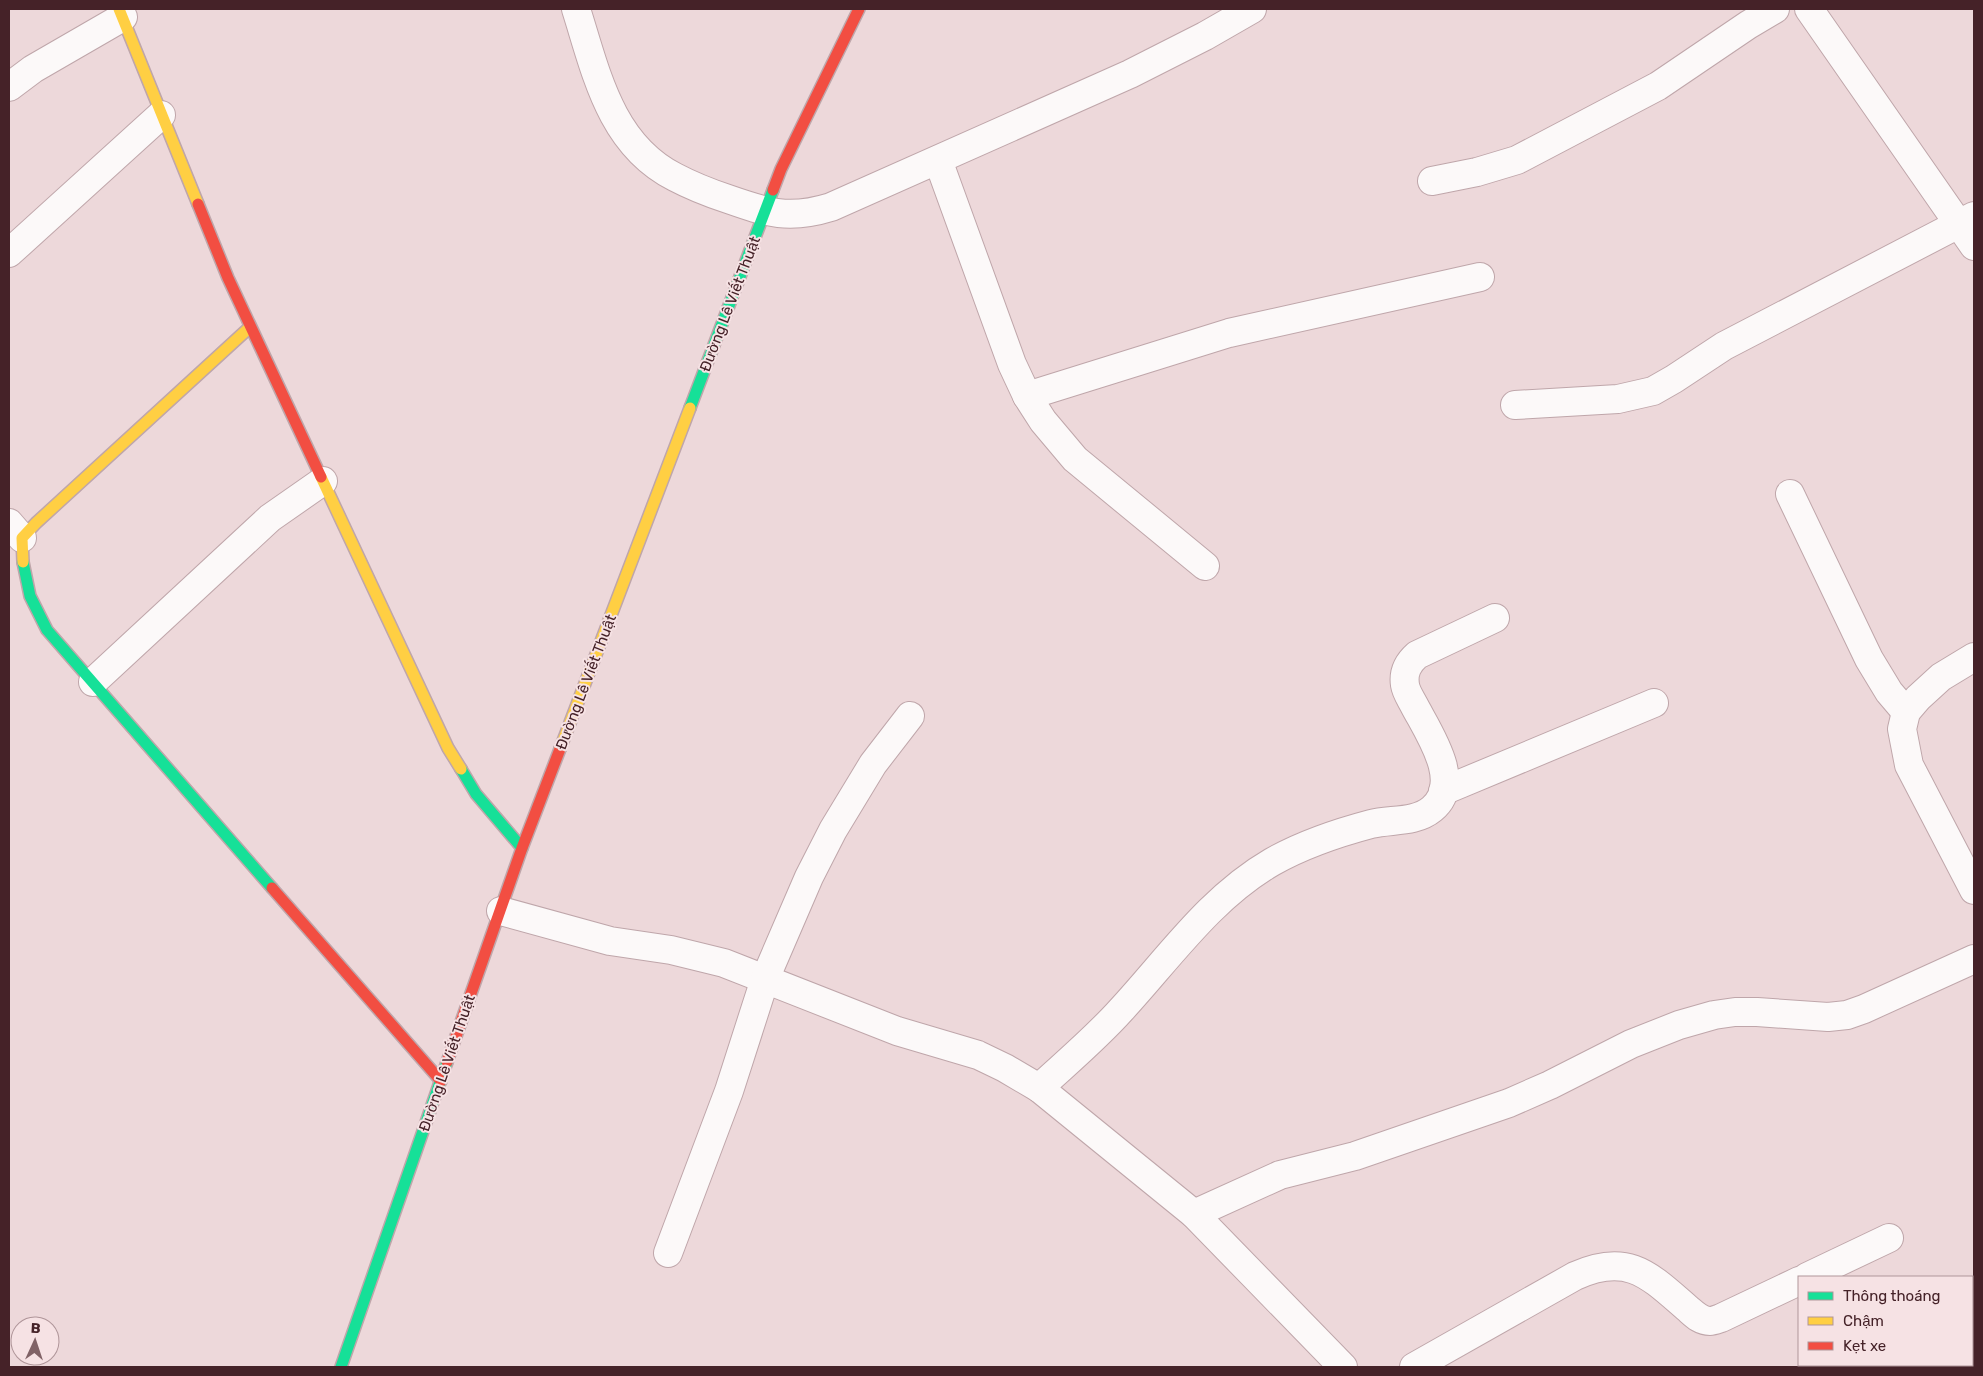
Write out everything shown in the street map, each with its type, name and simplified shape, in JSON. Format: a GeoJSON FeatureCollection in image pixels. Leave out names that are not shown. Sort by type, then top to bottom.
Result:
{"type":"FeatureCollection","features":[{"type":"Feature","properties":{"kind":"street"},"geometry":{"type":"LineString","coordinates":[[576,9],[602,93],[620,127],[640,151],[653,163],[674,177],[703,190],[765,212],[797,214],[832,207],[1130,74],[1205,36],[1252,9]]}},
{"type":"Feature","properties":{"kind":"street","name":"Đường Lê Viết Thuật"},"geometry":{"type":"LineString","coordinates":[[341,1367],[522,848],[781,169],[859,9]]}},
{"type":"Feature","properties":{"kind":"street"},"geometry":{"type":"LineString","coordinates":[[1432,181],[1477,172],[1517,160],[1658,86],[1775,9]]}},
{"type":"Feature","properties":{"kind":"street"},"geometry":{"type":"LineString","coordinates":[[1515,405],[1618,399],[1653,391],[1724,346],[1969,229],[1809,9]]}},
{"type":"Feature","properties":{"kind":"street"},"geometry":{"type":"LineString","coordinates":[[9,87],[33,69],[121,13],[228,278],[448,748],[476,794],[522,848]]}},
{"type":"Feature","properties":{"kind":"street"},"geometry":{"type":"LineString","coordinates":[[9,253],[161,115]]}},
{"type":"Feature","properties":{"kind":"street"},"geometry":{"type":"LineString","coordinates":[[938,160],[1012,364],[1027,396],[1043,421],[1075,459],[1205,566]]}},
{"type":"Feature","properties":{"kind":"street"},"geometry":{"type":"LineString","coordinates":[[1027,396],[1229,333],[1480,277]]}},
{"type":"Feature","properties":{"kind":"street"},"geometry":{"type":"LineString","coordinates":[[250,326],[36,523],[15,530],[27,591],[38,617],[47,630],[441,1081]]}},
{"type":"Feature","properties":{"kind":"street"},"geometry":{"type":"LineString","coordinates":[[93,682],[270,518],[323,481]]}},
{"type":"Feature","properties":{"kind":"street"},"geometry":{"type":"LineString","coordinates":[[1790,494],[1869,659],[1889,692],[1906,712]]}},
{"type":"Feature","properties":{"kind":"street"},"geometry":{"type":"LineString","coordinates":[[1039,1088],[1119,1013],[1212,908],[1253,874],[1274,861],[1337,833],[1374,823],[1418,817],[1433,808],[1443,791],[1445,770],[1405,686],[1405,672],[1411,660],[1417,655],[1495,618]]}},
{"type":"Feature","properties":{"kind":"street"},"geometry":{"type":"LineString","coordinates":[[1974,657],[1941,677],[1906,712],[1903,735],[1908,765],[1974,890]]}},
{"type":"Feature","properties":{"kind":"street"},"geometry":{"type":"LineString","coordinates":[[1443,791],[1654,702]]}},
{"type":"Feature","properties":{"kind":"street"},"geometry":{"type":"LineString","coordinates":[[668,1253],[729,1091],[765,979],[809,877],[833,830],[873,764],[910,716]]}},
{"type":"Feature","properties":{"kind":"street"},"geometry":{"type":"LineString","coordinates":[[501,911],[610,941],[671,950],[706,958],[897,1031],[978,1055],[1005,1068],[1039,1088],[1194,1214],[1343,1367]]}},
{"type":"Feature","properties":{"kind":"street"},"geometry":{"type":"LineString","coordinates":[[1194,1214],[1280,1175],[1355,1156],[1509,1103],[1550,1086],[1631,1044],[1679,1025],[1735,1012],[1828,1017],[1847,1014],[1864,1009],[1974,959]]}},
{"type":"Feature","properties":{"kind":"street"},"geometry":{"type":"LineString","coordinates":[[1809,1276],[1889,1238]]}},
{"type":"Feature","properties":{"kind":"street"},"geometry":{"type":"LineString","coordinates":[[1414,1367],[1592,1268],[1615,1266],[1643,1272],[1699,1318],[1710,1321],[1721,1318],[1798,1281]]}},
{"type":"Feature","properties":{"kind":"traffic: fast"},"geometry":{"type":"LineString","coordinates":[[690,408],[773,190]]}},
{"type":"Feature","properties":{"kind":"traffic: fast"},"geometry":{"type":"LineString","coordinates":[[23,562],[30,596],[47,630],[272,888]]}},
{"type":"Feature","properties":{"kind":"traffic: fast"},"geometry":{"type":"LineString","coordinates":[[461,769],[476,794],[522,848]]}},
{"type":"Feature","properties":{"kind":"traffic: fast"},"geometry":{"type":"LineString","coordinates":[[341,1367],[447,1062]]}},
{"type":"Feature","properties":{"kind":"traffic: slow"},"geometry":{"type":"LineString","coordinates":[[119,9],[198,204]]}},
{"type":"Feature","properties":{"kind":"traffic: slow"},"geometry":{"type":"LineString","coordinates":[[23,562],[22,538],[36,523],[250,327]]}},
{"type":"Feature","properties":{"kind":"traffic: slow"},"geometry":{"type":"LineString","coordinates":[[560,749],[690,408]]}},
{"type":"Feature","properties":{"kind":"traffic: slow"},"geometry":{"type":"LineString","coordinates":[[321,477],[448,748],[461,769]]}},
{"type":"Feature","properties":{"kind":"traffic: jam"},"geometry":{"type":"LineString","coordinates":[[773,190],[781,169],[859,9]]}},
{"type":"Feature","properties":{"kind":"traffic: jam"},"geometry":{"type":"LineString","coordinates":[[198,204],[228,278],[321,477]]}},
{"type":"Feature","properties":{"kind":"traffic: jam"},"geometry":{"type":"LineString","coordinates":[[447,1062],[522,848],[560,749]]}},
{"type":"Feature","properties":{"kind":"traffic: jam"},"geometry":{"type":"LineString","coordinates":[[272,888],[441,1081]]}}]}
